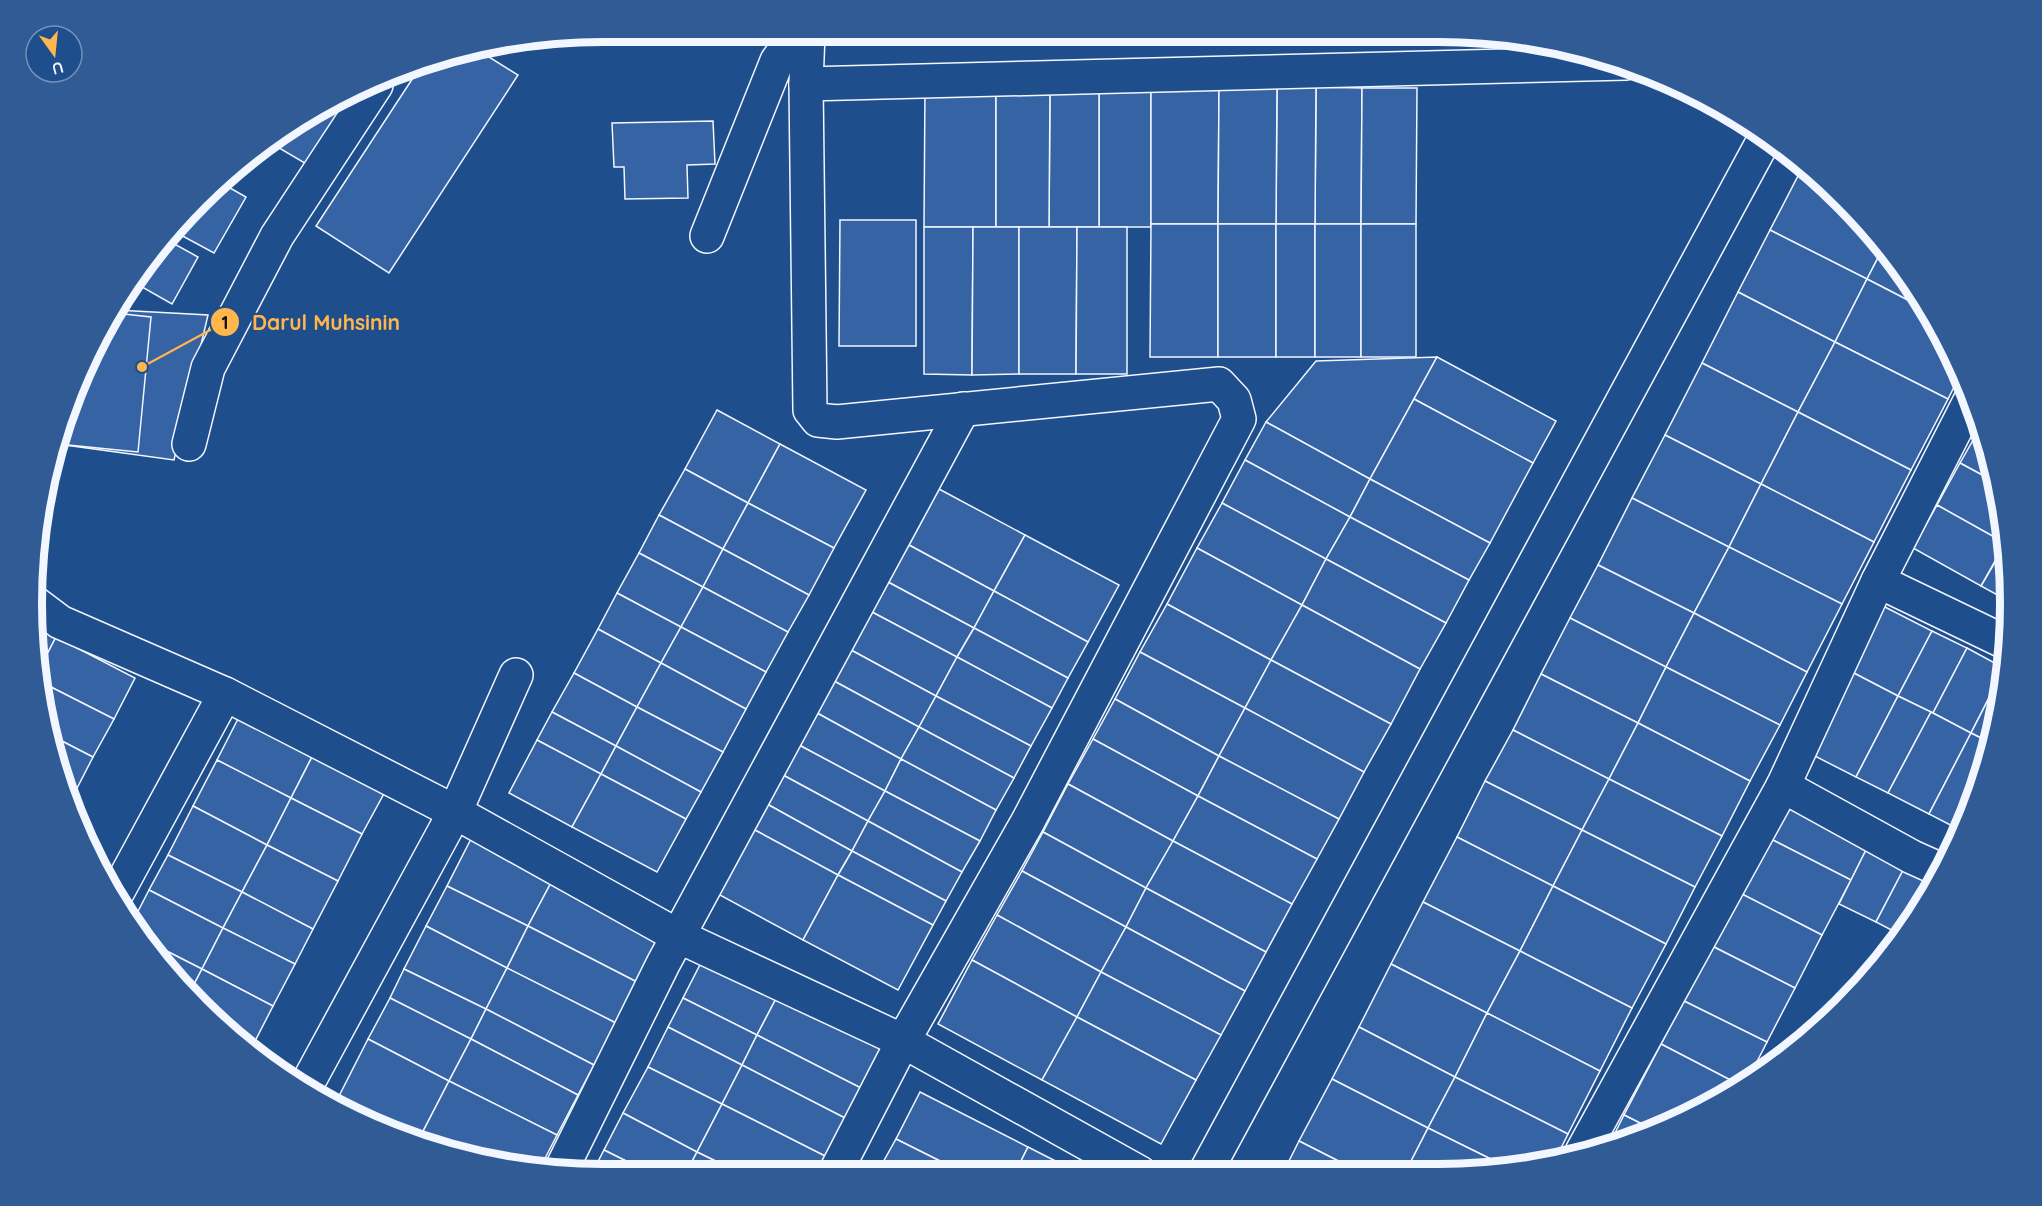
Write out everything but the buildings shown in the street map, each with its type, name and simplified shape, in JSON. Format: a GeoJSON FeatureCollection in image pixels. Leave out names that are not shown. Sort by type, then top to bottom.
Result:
{"type":"FeatureCollection","features":[{"type":"Feature","properties":{"kind":"street"},"geometry":{"type":"LineString","coordinates":[[707,236],[777,61],[791,42]]}},
{"type":"Feature","properties":{"kind":"street"},"geometry":{"type":"LineString","coordinates":[[808,42],[806,84],[810,410],[818,420],[837,422],[1219,384],[1234,400],[1239,418],[1027,824],[903,1041],[840,1164]]}},
{"type":"Feature","properties":{"kind":"street"},"geometry":{"type":"LineString","coordinates":[[806,84],[1593,64]]}},
{"type":"Feature","properties":{"kind":"street"},"geometry":{"type":"LineString","coordinates":[[189,444],[208,368],[277,236],[371,93]]}},
{"type":"Feature","properties":{"kind":"street"},"geometry":{"type":"LineString","coordinates":[[1210,1164],[1761,144]]}},
{"type":"Feature","properties":{"kind":"street"},"geometry":{"type":"LineString","coordinates":[[565,1163],[678,936],[963,409]]}},
{"type":"Feature","properties":{"kind":"street"},"geometry":{"type":"LineString","coordinates":[[1586,1144],[1783,786],[1878,581],[1965,410]]}},
{"type":"Feature","properties":{"kind":"street"},"geometry":{"type":"LineString","coordinates":[[1878,581],[1999,639]]}},
{"type":"Feature","properties":{"kind":"street"},"geometry":{"type":"LineString","coordinates":[[42,609],[60,622],[225,694],[455,812],[678,936],[903,1041],[1124,1164]]}},
{"type":"Feature","properties":{"kind":"street"},"geometry":{"type":"LineString","coordinates":[[309,1081],[455,812],[516,675]]}},
{"type":"Feature","properties":{"kind":"street"},"geometry":{"type":"LineString","coordinates":[[120,888],[225,694]]}},
{"type":"Feature","properties":{"kind":"street"},"geometry":{"type":"LineString","coordinates":[[1783,786],[1934,867]]}},
{"type":"Feature","properties":{"kind":"place","name":"Darul Muhsinin"},"geometry":{"type":"Point","coordinates":[142,367]}}]}
